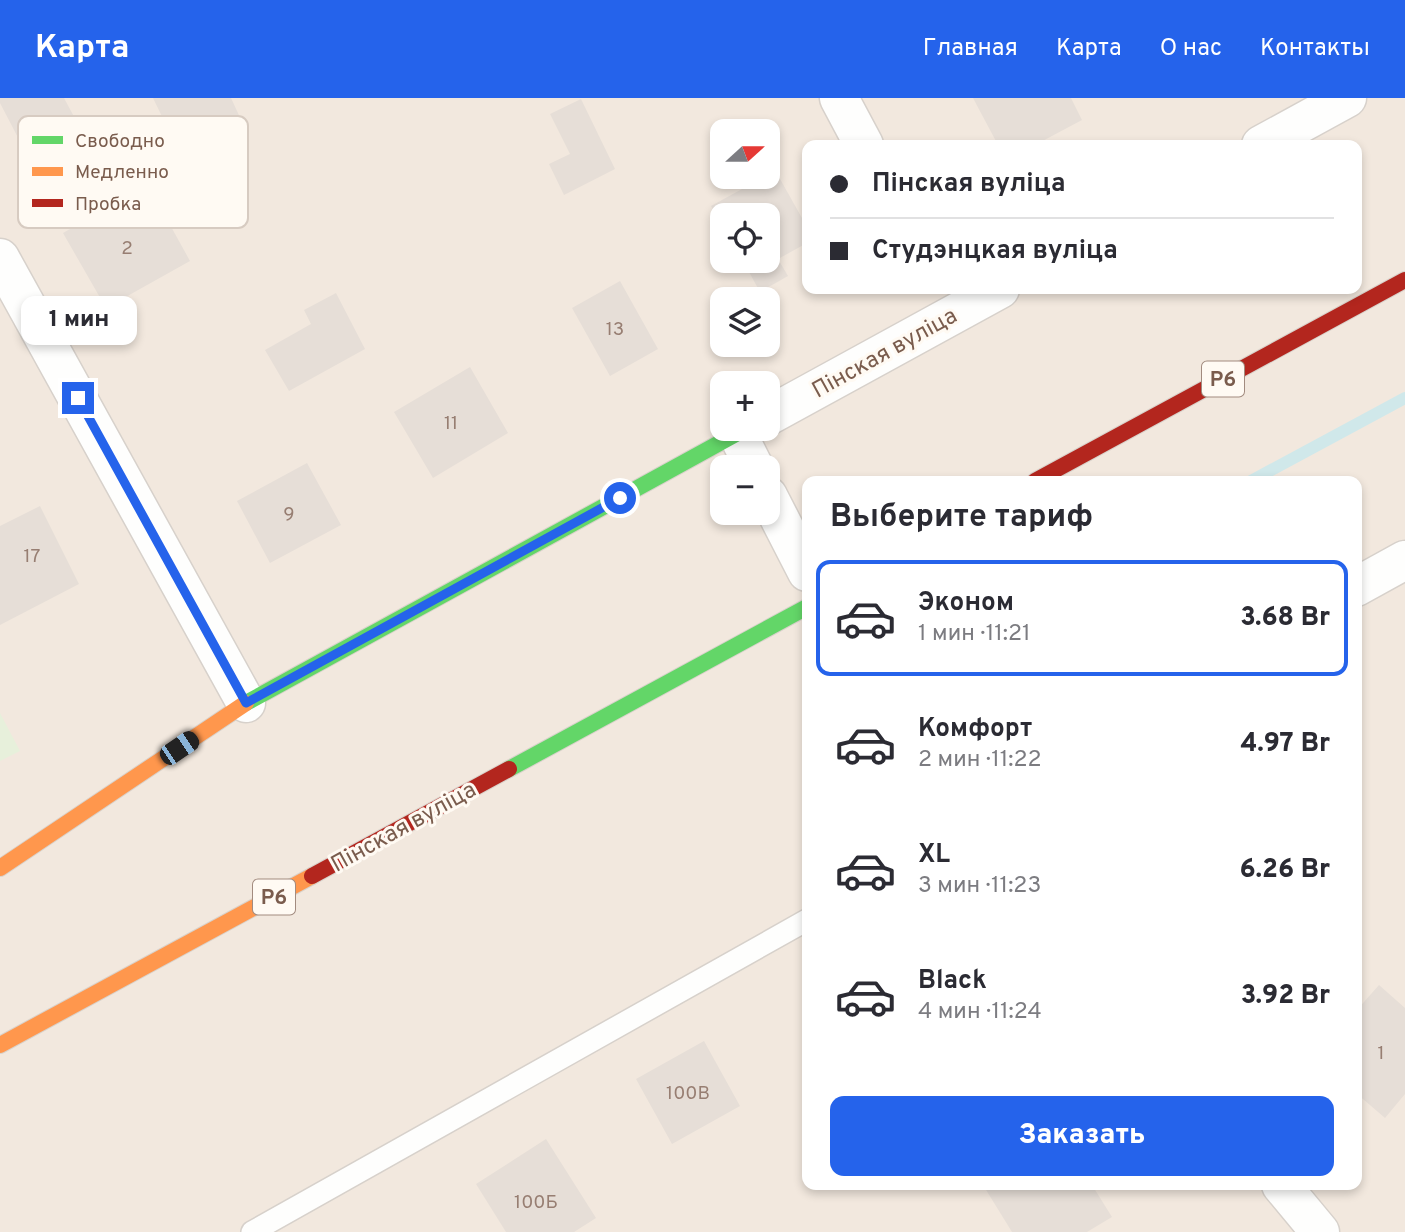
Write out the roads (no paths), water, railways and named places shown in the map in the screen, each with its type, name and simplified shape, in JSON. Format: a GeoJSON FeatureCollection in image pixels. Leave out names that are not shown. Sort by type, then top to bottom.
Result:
{"type":"FeatureCollection","features":[{"type":"Feature","properties":{"kind":"main road","name":"Р6"},"geometry":{"type":"LineString","coordinates":[[1045,476],[1405,280]]}},
{"type":"Feature","properties":{"kind":"main road","name":"Пінская вуліца"},"geometry":{"type":"LineString","coordinates":[[0,868],[246,703],[723,441]]}},
{"type":"Feature","properties":{"kind":"main road","name":"Пінская вуліца"},"geometry":{"type":"LineString","coordinates":[[0,1045],[802,610]]}},
{"type":"Feature","properties":{"kind":"street"},"geometry":{"type":"LineString","coordinates":[[839,98],[861,140]]}},
{"type":"Feature","properties":{"kind":"street"},"geometry":{"type":"LineString","coordinates":[[1270,140],[1347,98]]}},
{"type":"Feature","properties":{"kind":"street"},"geometry":{"type":"LineString","coordinates":[[0,258],[246,703]]}},
{"type":"Feature","properties":{"kind":"street","name":"Пінская вуліца"},"geometry":{"type":"LineString","coordinates":[[780,407],[948,301],[978,294]]}},
{"type":"Feature","properties":{"kind":"street"},"geometry":{"type":"LineString","coordinates":[[780,519],[802,562]]}},
{"type":"Feature","properties":{"kind":"street"},"geometry":{"type":"LineString","coordinates":[[1362,584],[1405,560]]}},
{"type":"Feature","properties":{"kind":"street"},"geometry":{"type":"LineString","coordinates":[[1285,1190],[1320,1232]]}},
{"type":"Feature","properties":{"kind":"lane"},"geometry":{"type":"LineString","coordinates":[[252,1232],[802,923]]}},
{"type":"Feature","properties":{"kind":"waterway"},"geometry":{"type":"LineString","coordinates":[[1260,476],[1405,398]]}}]}
